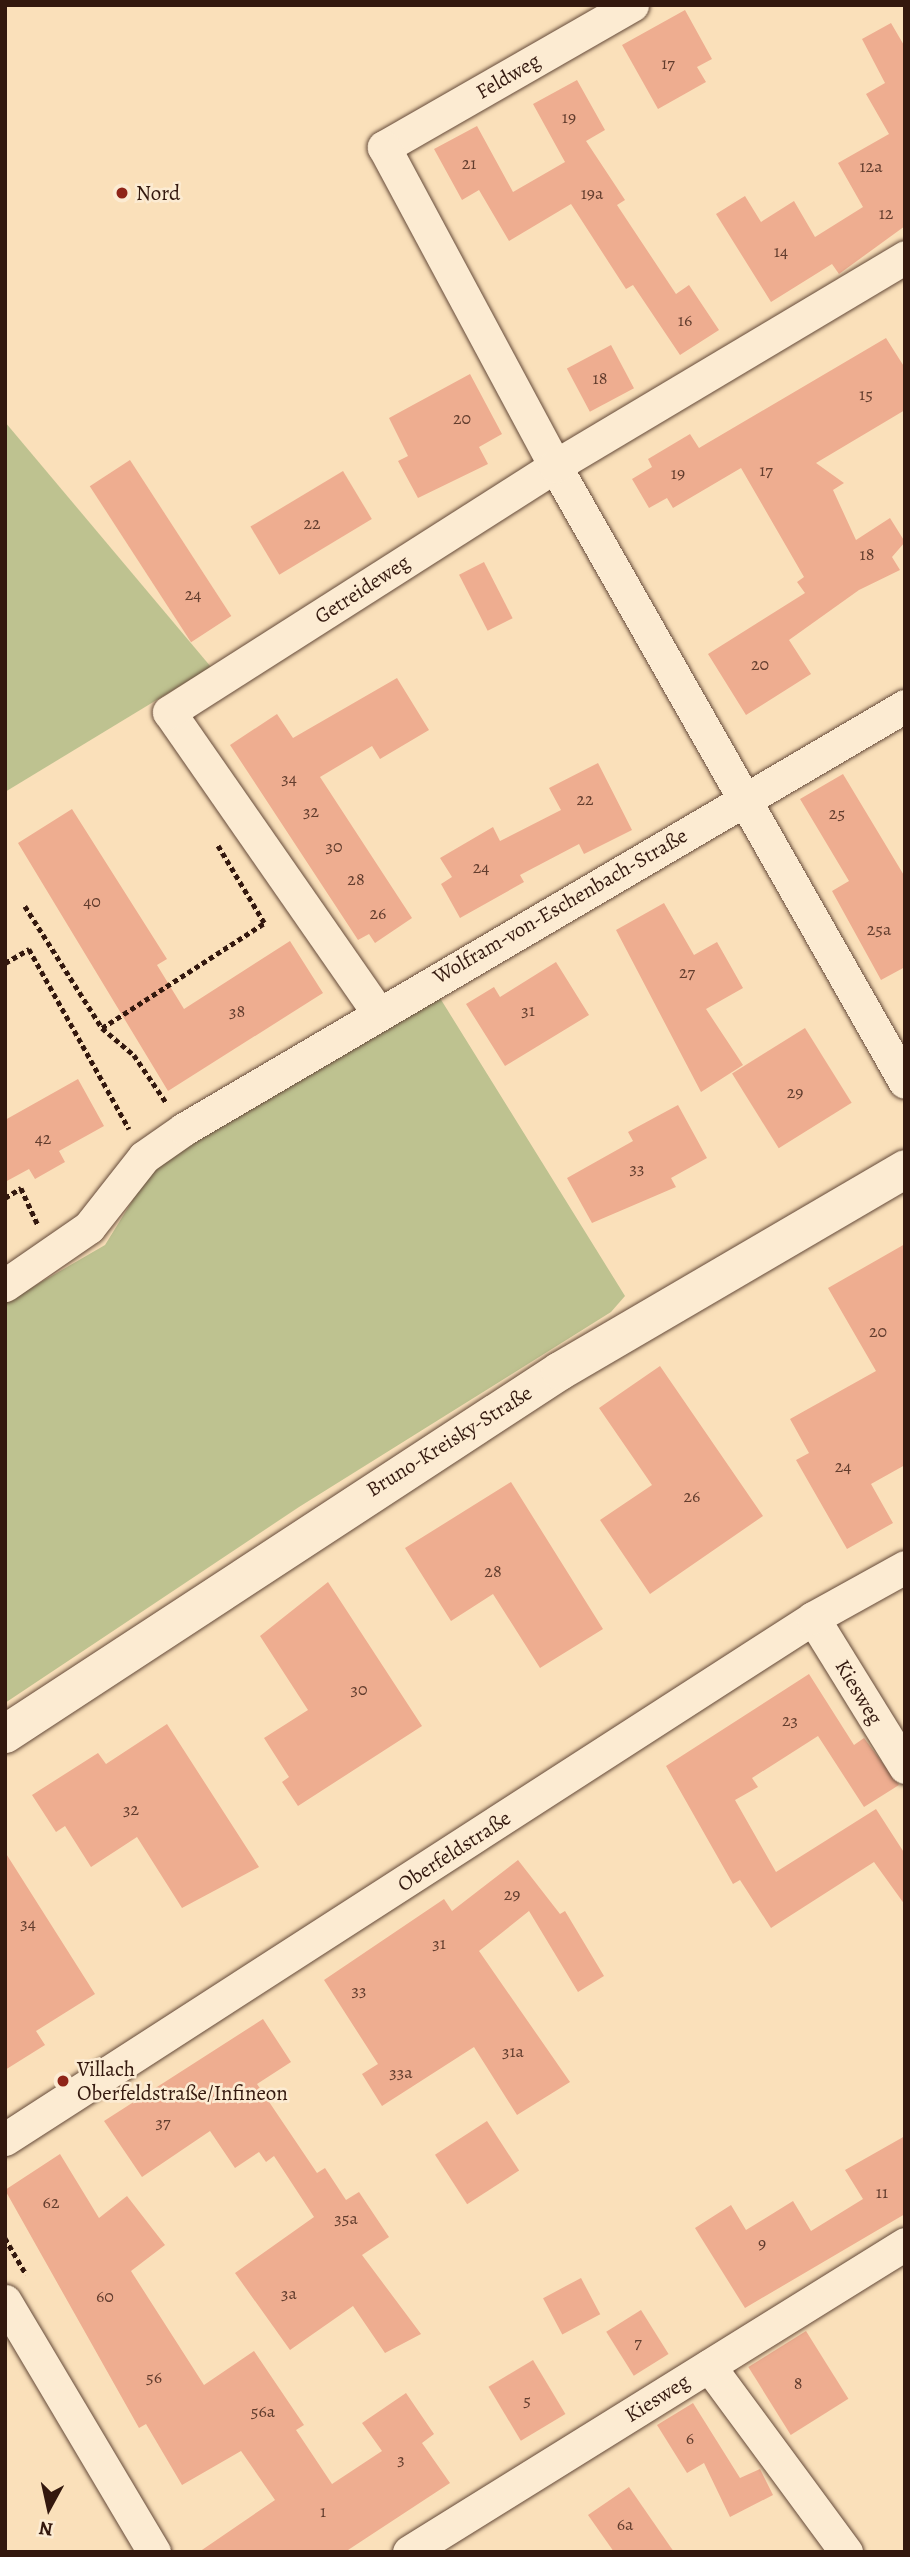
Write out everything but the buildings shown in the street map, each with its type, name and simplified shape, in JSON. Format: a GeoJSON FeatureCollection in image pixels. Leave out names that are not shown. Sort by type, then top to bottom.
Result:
{"type":"FeatureCollection","features":[{"type":"Feature","properties":{"kind":"street","name":"Feldweg"},"geometry":{"type":"LineString","coordinates":[[555,466],[384,147],[632,5]]}},
{"type":"Feature","properties":{"kind":"street","name":"Getreideweg"},"geometry":{"type":"LineString","coordinates":[[377,1010],[169,712],[555,466],[905,257]]}},
{"type":"Feature","properties":{"kind":"street"},"geometry":{"type":"LineString","coordinates":[[555,466],[743,802],[905,1082]]}},
{"type":"Feature","properties":{"kind":"street","name":"Wolfram-von-Eschenbach-Straße"},"geometry":{"type":"LineString","coordinates":[[5,1285],[89,1227],[144,1157],[184,1129],[377,1010],[743,802],[905,706]]}},
{"type":"Feature","properties":{"kind":"street","name":"Bruno-Kreisky-Straße"},"geometry":{"type":"LineString","coordinates":[[5,1734],[560,1371],[905,1169]]}},
{"type":"Feature","properties":{"kind":"street","name":"Oberfeldstraße"},"geometry":{"type":"LineString","coordinates":[[5,2139],[813,1618],[905,1567]]}},
{"type":"Feature","properties":{"kind":"street","name":"Kiesweg"},"geometry":{"type":"LineString","coordinates":[[813,1618],[905,1767]]}},
{"type":"Feature","properties":{"kind":"street","name":"Kiesweg"},"geometry":{"type":"LineString","coordinates":[[409,2552],[905,2244]]}},
{"type":"Feature","properties":{"kind":"street"},"geometry":{"type":"LineString","coordinates":[[5,2301],[154,2552]]}},
{"type":"Feature","properties":{"kind":"street"},"geometry":{"type":"LineString","coordinates":[[709,2365],[846,2552]]}},
{"type":"Feature","properties":{"kind":"path"},"geometry":{"type":"LineString","coordinates":[[102,1028],[264,923],[216,842]]}},
{"type":"Feature","properties":{"kind":"path"},"geometry":{"type":"LineString","coordinates":[[25,906],[102,1028],[134,1055],[184,1129]]}},
{"type":"Feature","properties":{"kind":"path"},"geometry":{"type":"LineString","coordinates":[[5,963],[29,949],[144,1157]]}},
{"type":"Feature","properties":{"kind":"path"},"geometry":{"type":"LineString","coordinates":[[5,1198],[21,1188],[40,1230]]}},
{"type":"Feature","properties":{"kind":"green space"},"geometry":{"type":"Polygon","coordinates":[[[5,422],[211,667],[5,792],[5,422]]]}},
{"type":"Feature","properties":{"kind":"green space"},"geometry":{"type":"Polygon","coordinates":[[[440,998],[625,1296],[611,1312],[299,1507],[5,1703],[5,1303],[105,1245],[155,1164],[440,998]]]}},
{"type":"Feature","properties":{"kind":"place","name":"Nord"},"geometry":{"type":"Point","coordinates":[122,193]}},
{"type":"Feature","properties":{"kind":"place","name":"Villach Oberfeldstraße/Infineon"},"geometry":{"type":"Point","coordinates":[63,2081]}}]}
